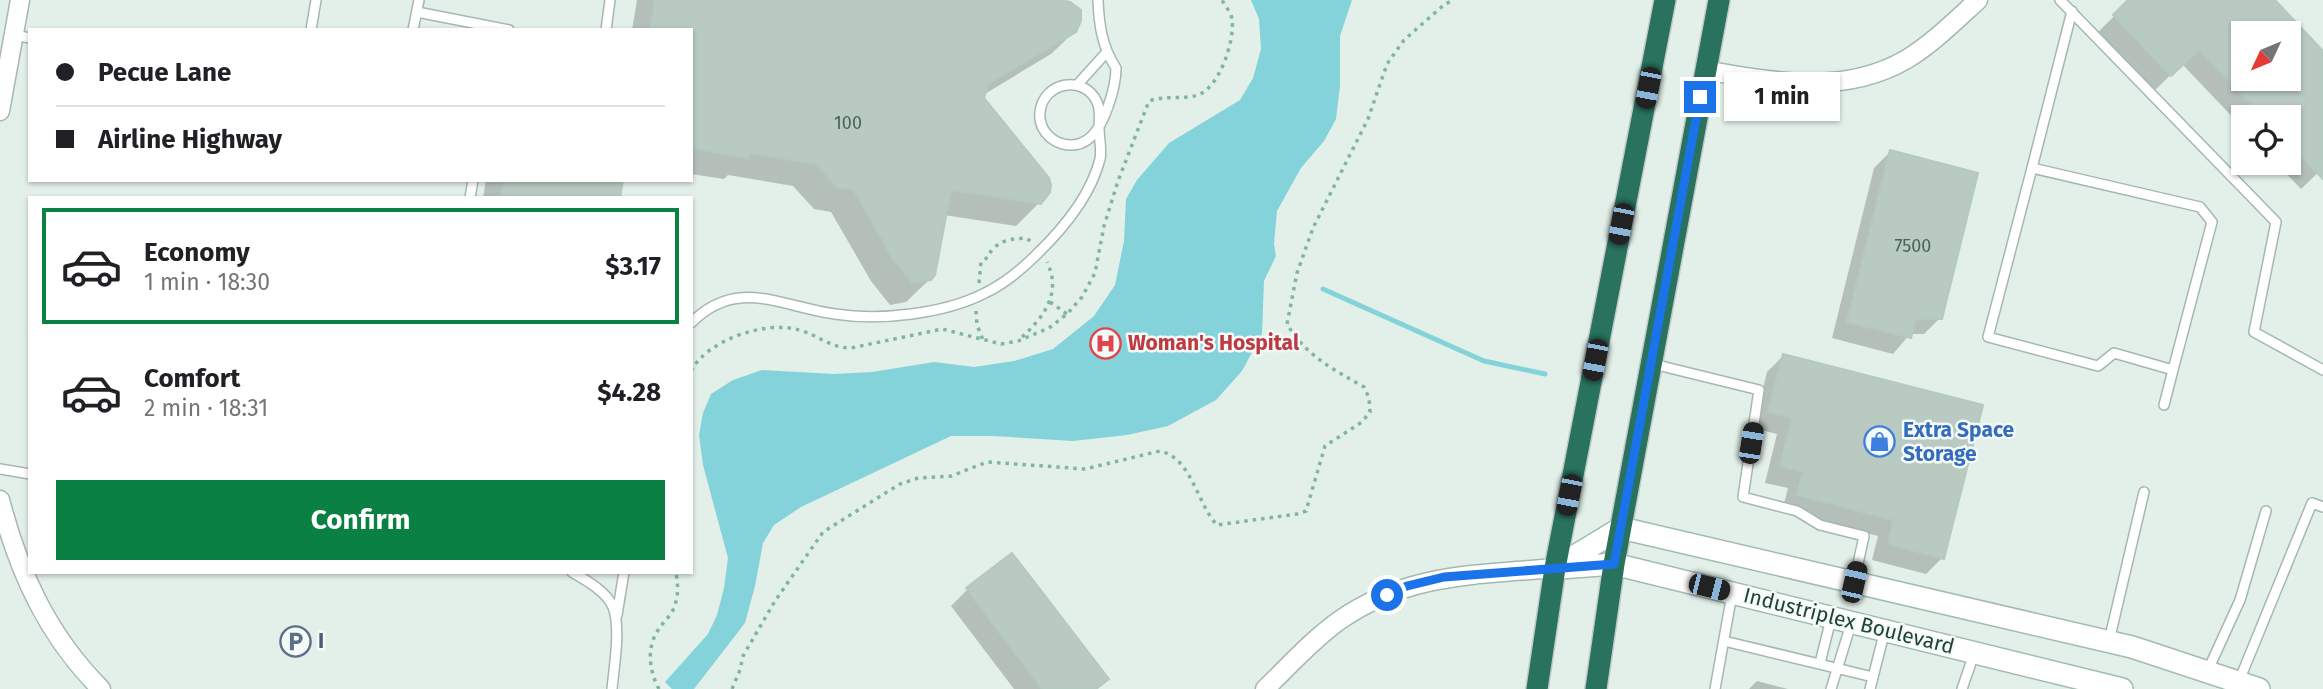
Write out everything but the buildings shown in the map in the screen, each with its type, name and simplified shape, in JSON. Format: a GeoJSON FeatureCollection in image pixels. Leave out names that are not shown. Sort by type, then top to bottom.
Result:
{"type":"FeatureCollection","features":[{"type":"Feature","properties":{"kind":"highway"},"geometry":{"type":"LineString","coordinates":[[1537,689],[1555,568],[1665,0]]}},
{"type":"Feature","properties":{"kind":"highway"},"geometry":{"type":"LineString","coordinates":[[1596,689],[1614,564],[1719,0]]}},
{"type":"Feature","properties":{"kind":"street"},"geometry":{"type":"LineString","coordinates":[[0,111],[22,37],[20,0]]}},
{"type":"Feature","properties":{"kind":"street"},"geometry":{"type":"LineString","coordinates":[[1705,70],[1793,83],[1829,83],[1855,79],[1877,73],[1918,52],[1978,0]]}},
{"type":"Feature","properties":{"kind":"street"},"geometry":{"type":"LineString","coordinates":[[0,500],[10,537],[36,603],[65,649],[101,689]]}},
{"type":"Feature","properties":{"kind":"street"},"geometry":{"type":"LineString","coordinates":[[1265,689],[1338,621],[1367,603],[1397,590],[1444,577],[1555,568],[1621,527]]}},
{"type":"Feature","properties":{"kind":"street","name":"Industriplex Boulevard"},"geometry":{"type":"LineString","coordinates":[[1621,527],[2109,641],[2259,689]]}},
{"type":"Feature","properties":{"kind":"street","name":"Industriplex Boulevard"},"geometry":{"type":"LineString","coordinates":[[1555,568],[1614,564],[2122,689]]}},
{"type":"Feature","properties":{"kind":"lane"},"geometry":{"type":"LineString","coordinates":[[311,28],[316,0]]}},
{"type":"Feature","properties":{"kind":"lane"},"geometry":{"type":"LineString","coordinates":[[414,28],[419,0]]}},
{"type":"Feature","properties":{"kind":"lane"},"geometry":{"type":"LineString","coordinates":[[606,28],[610,0]]}},
{"type":"Feature","properties":{"kind":"lane"},"geometry":{"type":"LineString","coordinates":[[693,321],[701,313],[721,303],[748,296],[834,314],[870,317],[914,313],[946,307],[986,293],[1012,276],[1062,227],[1088,188],[1100,158],[1099,124],[1101,114],[1093,95],[1077,85],[1058,87],[1043,100],[1040,119],[1048,136],[1067,145],[1087,141],[1099,124],[1116,80],[1116,68],[1106,53],[1098,0]]}},
{"type":"Feature","properties":{"kind":"lane"},"geometry":{"type":"LineString","coordinates":[[2068,5],[2032,169],[1989,337],[2098,366],[2114,353],[2173,370]]}},
{"type":"Feature","properties":{"kind":"lane"},"geometry":{"type":"LineString","coordinates":[[2068,5],[2276,222],[2254,332],[2323,370]]}},
{"type":"Feature","properties":{"kind":"lane"},"geometry":{"type":"LineString","coordinates":[[417,12],[499,28]]}},
{"type":"Feature","properties":{"kind":"lane"},"geometry":{"type":"LineString","coordinates":[[1077,85],[1106,53]]}},
{"type":"Feature","properties":{"kind":"lane"},"geometry":{"type":"LineString","coordinates":[[2032,169],[2200,207],[2211,222],[2164,405]]}},
{"type":"Feature","properties":{"kind":"lane"},"geometry":{"type":"LineString","coordinates":[[1651,363],[1759,390],[1743,497],[1797,511],[1820,525],[1864,536],[1854,582]]}},
{"type":"Feature","properties":{"kind":"lane"},"geometry":{"type":"LineString","coordinates":[[0,469],[28,474]]}},
{"type":"Feature","properties":{"kind":"lane"},"geometry":{"type":"LineString","coordinates":[[2109,641],[2144,492]]}},
{"type":"Feature","properties":{"kind":"lane"},"geometry":{"type":"LineString","coordinates":[[2238,682],[2312,503],[2323,507]]}},
{"type":"Feature","properties":{"kind":"lane"},"geometry":{"type":"LineString","coordinates":[[2207,672],[2240,600],[2266,512]]}},
{"type":"Feature","properties":{"kind":"lane"},"geometry":{"type":"LineString","coordinates":[[575,574],[599,590],[613,607],[615,624]]}},
{"type":"Feature","properties":{"kind":"lane"},"geometry":{"type":"LineString","coordinates":[[612,689],[615,624],[624,574]]}},
{"type":"Feature","properties":{"kind":"lane"},"geometry":{"type":"LineString","coordinates":[[1715,689],[1733,593]]}},
{"type":"Feature","properties":{"kind":"lane"},"geometry":{"type":"LineString","coordinates":[[1820,663],[1841,620]]}},
{"type":"Feature","properties":{"kind":"lane"},"geometry":{"type":"LineString","coordinates":[[1831,689],[1838,667],[1841,620]]}},
{"type":"Feature","properties":{"kind":"lane"},"geometry":{"type":"LineString","coordinates":[[1870,689],[1885,631]]}},
{"type":"Feature","properties":{"kind":"lane"},"geometry":{"type":"LineString","coordinates":[[1724,641],[1873,677]]}},
{"type":"Feature","properties":{"kind":"lane"},"geometry":{"type":"LineString","coordinates":[[1962,689],[1974,652]]}},
{"type":"Feature","properties":{"kind":"path"},"geometry":{"type":"LineString","coordinates":[[693,367],[707,351],[736,336],[763,329],[800,330],[838,348],[850,348],[942,329],[1001,344],[1018,341],[1049,328],[1067,314],[1082,297],[1096,273],[1104,226],[1149,101],[1156,98],[1197,95],[1208,89],[1221,67],[1232,35],[1232,16],[1222,0]]}},
{"type":"Feature","properties":{"kind":"path"},"geometry":{"type":"LineString","coordinates":[[732,689],[743,656],[775,601],[823,532],[900,484],[918,478],[951,476],[988,462],[1085,469],[1160,451],[1170,453],[1186,472],[1210,518],[1217,525],[1306,511],[1325,446],[1362,422],[1370,412],[1369,398],[1364,387],[1333,371],[1306,349],[1287,324],[1297,273],[1314,228],[1368,120],[1387,64],[1404,40],[1444,4],[1454,0]]}},
{"type":"Feature","properties":{"kind":"path"},"geometry":{"type":"LineString","coordinates":[[1050,302],[1067,314]]}},
{"type":"Feature","properties":{"kind":"path"},"geometry":{"type":"LineString","coordinates":[[659,689],[652,677],[650,658],[654,635],[673,610],[678,592],[676,574]]}},
{"type":"Feature","properties":{"kind":"water"},"geometry":{"type":"Polygon","coordinates":[[[1251,0],[1352,0],[1340,36],[1340,86],[1336,119],[1324,141],[1301,168],[1277,211],[1274,244],[1276,256],[1264,281],[1262,334],[1242,371],[1216,400],[1168,426],[1127,435],[1073,441],[951,436],[801,507],[774,525],[763,543],[745,623],[694,689],[672,689],[665,682],[708,634],[717,615],[728,558],[703,465],[699,435],[703,413],[711,394],[733,380],[762,370],[834,374],[872,372],[934,362],[974,367],[1014,361],[1053,349],[1094,316],[1115,285],[1124,241],[1126,199],[1137,180],[1169,143],[1240,100],[1253,78],[1261,49],[1259,19],[1251,0]]]}},
{"type":"Feature","properties":{"kind":"waterway"},"geometry":{"type":"LineString","coordinates":[[1323,289],[1484,361],[1545,374]]}},
{"type":"Feature","properties":{"kind":"place","name":"Woman's Hospital"},"geometry":{"type":"Point","coordinates":[1105,343]}},
{"type":"Feature","properties":{"kind":"place","name":"Extra Space Storage"},"geometry":{"type":"Point","coordinates":[1880,442]}},
{"type":"Feature","properties":{"kind":"place","name":"I"},"geometry":{"type":"Point","coordinates":[295,641]}},
{"type":"Feature","properties":{"kind":"route"},"geometry":{"type":"LineString","coordinates":[[1387,595],[1407,586],[1444,577],[1614,564],[1700,97]]}}]}
